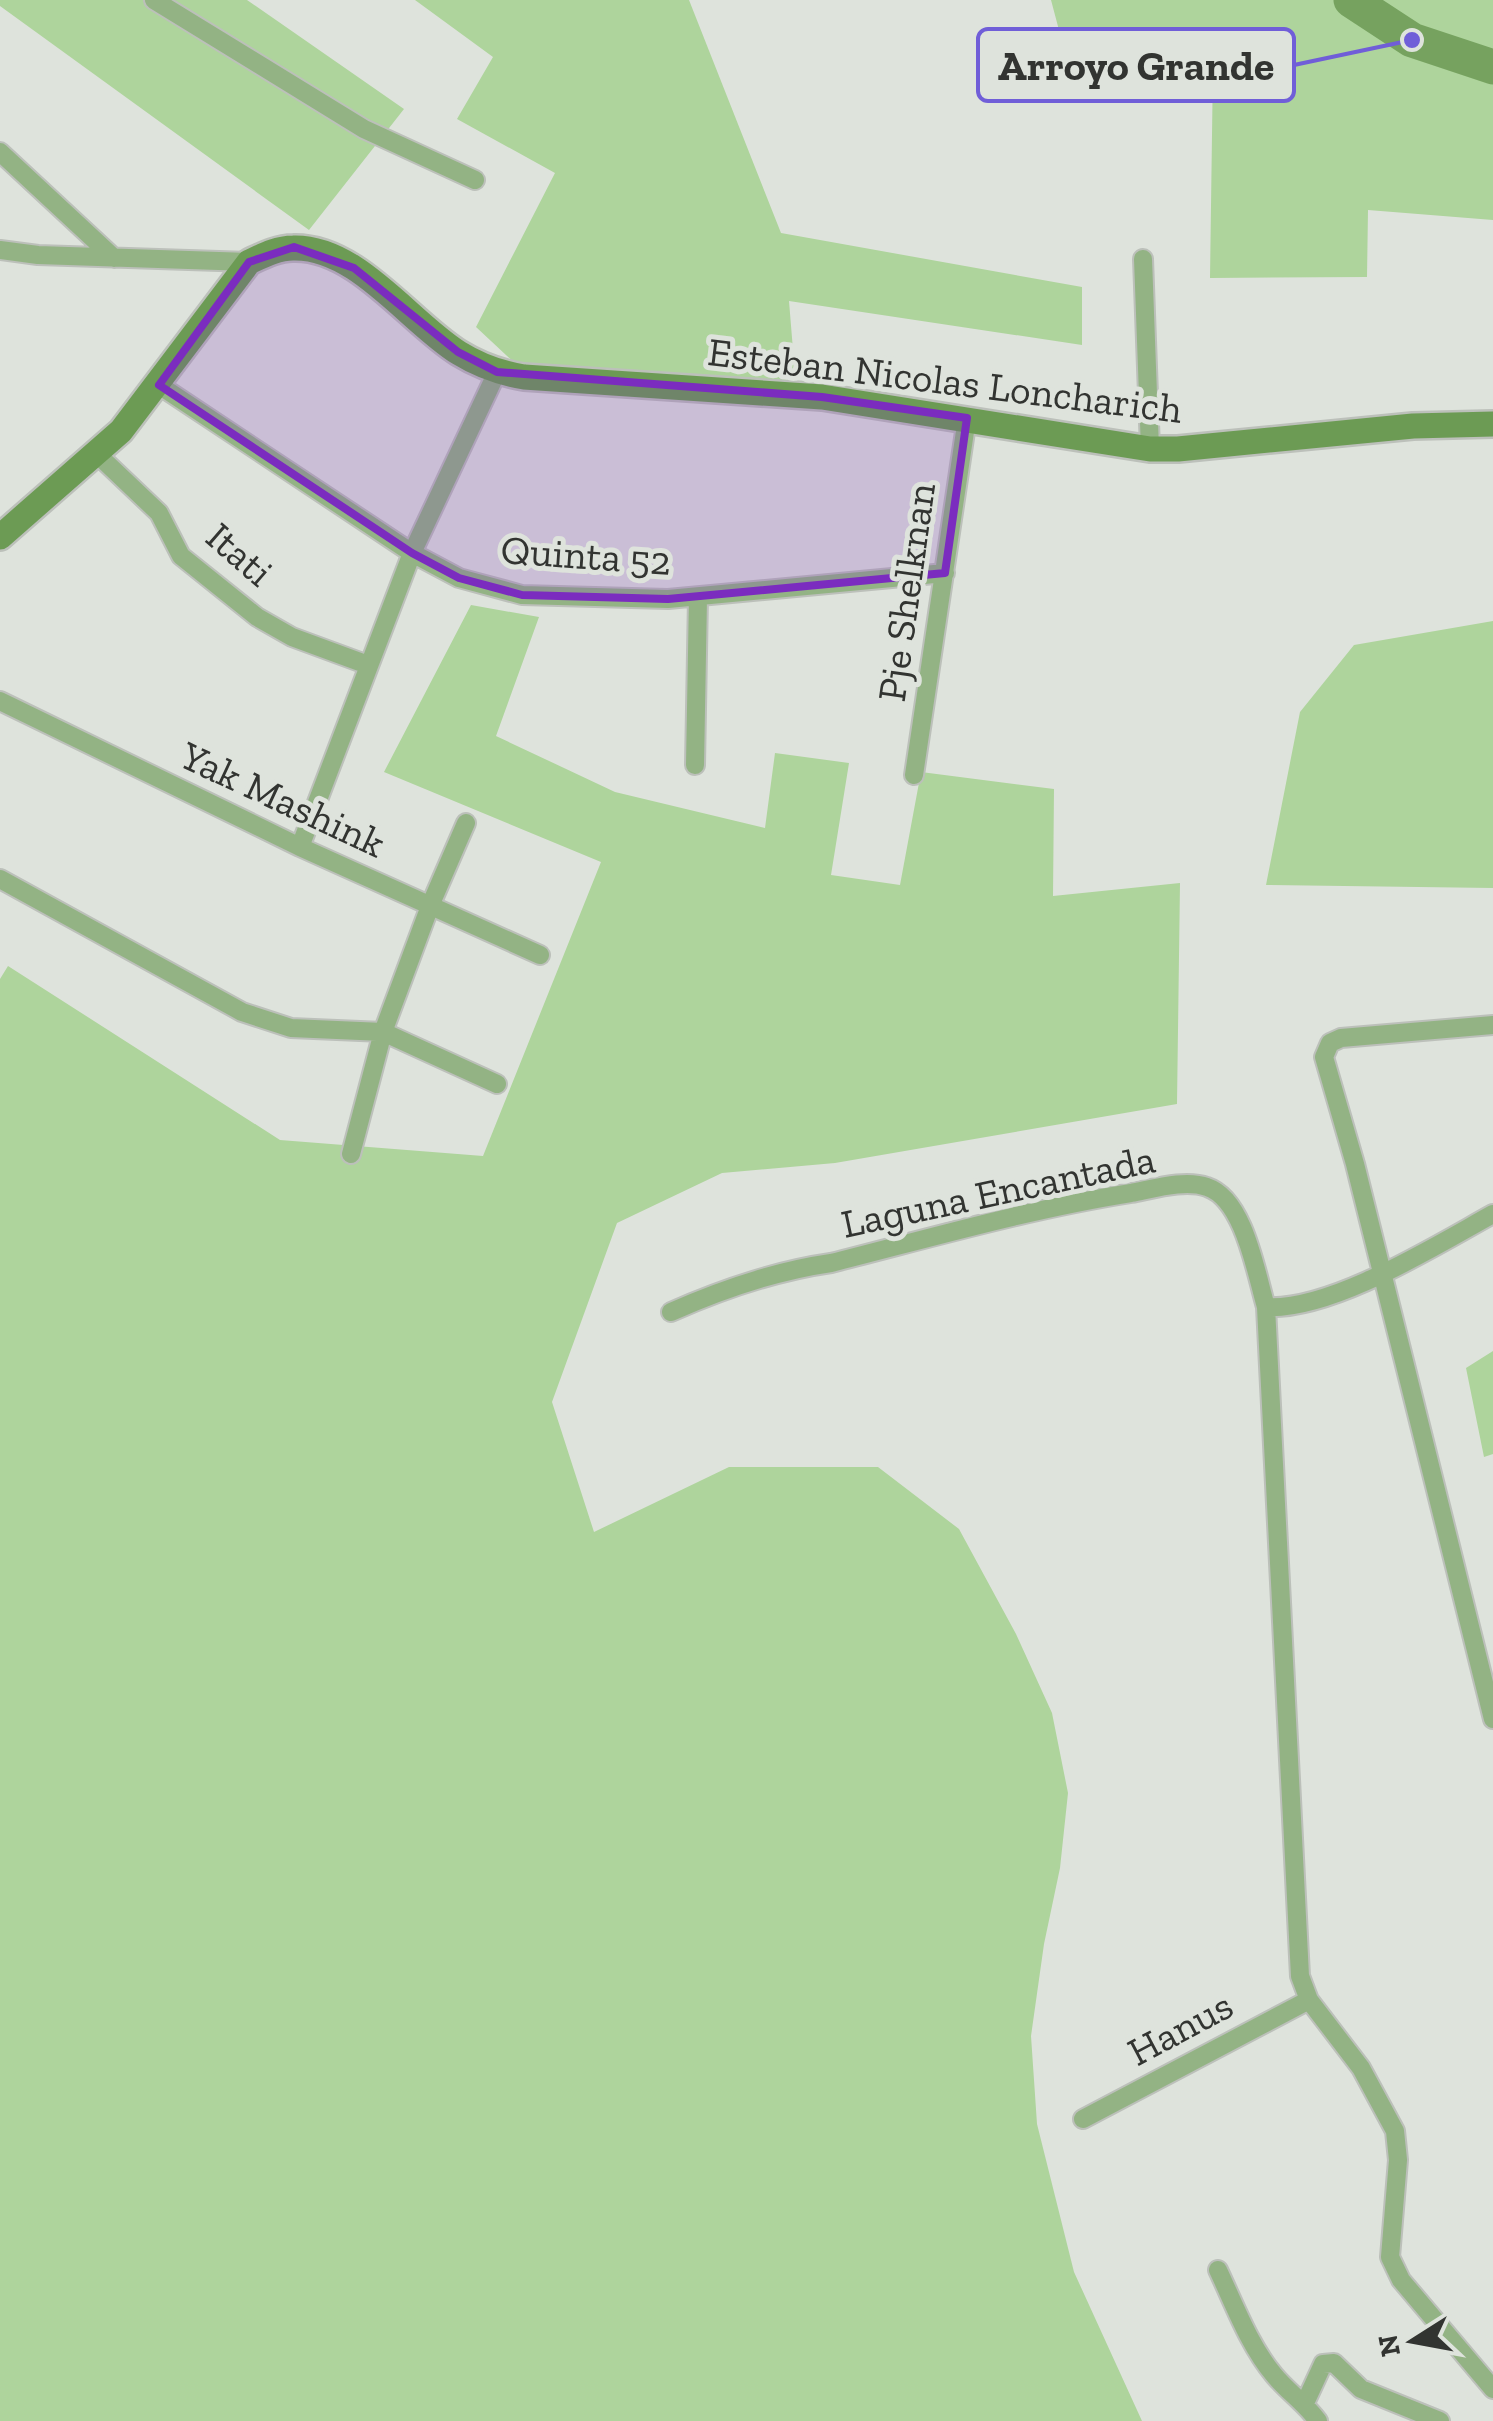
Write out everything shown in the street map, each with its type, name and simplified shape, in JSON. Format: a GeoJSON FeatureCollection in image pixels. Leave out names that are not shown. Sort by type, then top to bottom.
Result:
{"type":"FeatureCollection","features":[{"type":"Feature","properties":{"kind":"street"},"geometry":{"type":"LineString","coordinates":[[154,0],[364,128],[475,180]]}},
{"type":"Feature","properties":{"kind":"street"},"geometry":{"type":"LineString","coordinates":[[0,152],[114,258]]}},
{"type":"Feature","properties":{"kind":"street","name":"Esteban Nicolas Loncharich"},"geometry":{"type":"LineString","coordinates":[[249,262],[294,248],[330,256],[354,268],[458,352],[497,372],[538,379],[822,397],[1150,449],[1413,426],[1493,424]]}},
{"type":"Feature","properties":{"kind":"street"},"geometry":{"type":"LineString","coordinates":[[0,250],[38,256],[249,262]]}},
{"type":"Feature","properties":{"kind":"street"},"geometry":{"type":"LineString","coordinates":[[1144,259],[1150,449]]}},
{"type":"Feature","properties":{"kind":"street"},"geometry":{"type":"LineString","coordinates":[[0,537],[98,454],[159,385],[249,262]]}},
{"type":"Feature","properties":{"kind":"street"},"geometry":{"type":"LineString","coordinates":[[300,847],[412,553],[497,372]]}},
{"type":"Feature","properties":{"kind":"street","name":"Quinta 52"},"geometry":{"type":"LineString","coordinates":[[159,385],[412,553],[459,578],[522,595],[668,600],[945,574]]}},
{"type":"Feature","properties":{"kind":"street","name":"Pje Shelknan"},"geometry":{"type":"LineString","coordinates":[[914,775],[967,418]]}},
{"type":"Feature","properties":{"kind":"street","name":"Itati"},"geometry":{"type":"LineString","coordinates":[[98,454],[159,513],[181,556],[258,616],[292,637],[368,665]]}},
{"type":"Feature","properties":{"kind":"street"},"geometry":{"type":"LineString","coordinates":[[695,766],[698,596]]}},
{"type":"Feature","properties":{"kind":"street","name":"Yak Mashink"},"geometry":{"type":"LineString","coordinates":[[0,702],[300,847],[540,955]]}},
{"type":"Feature","properties":{"kind":"street"},"geometry":{"type":"LineString","coordinates":[[352,1154],[383,1032],[466,823]]}},
{"type":"Feature","properties":{"kind":"street"},"geometry":{"type":"LineString","coordinates":[[0,878],[242,1012],[291,1028],[383,1032],[497,1084]]}},
{"type":"Feature","properties":{"kind":"street"},"geometry":{"type":"LineString","coordinates":[[1493,1025],[1341,1038],[1330,1043],[1324,1057],[1383,1275],[1493,1720]]}},
{"type":"Feature","properties":{"kind":"street","name":"Laguna Encantada"},"geometry":{"type":"LineString","coordinates":[[672,1312],[727,1288],[798,1268],[831,1264],[1076,1202],[1171,1186],[1207,1186],[1229,1202],[1240,1222],[1266,1307],[1300,1976],[1310,2000]]}},
{"type":"Feature","properties":{"kind":"street"},"geometry":{"type":"LineString","coordinates":[[1266,1307],[1286,1308],[1383,1275],[1493,1214]]}},
{"type":"Feature","properties":{"kind":"street"},"geometry":{"type":"LineString","coordinates":[[1310,2000],[1361,2068],[1395,2130],[1398,2160],[1390,2256],[1401,2280],[1493,2389]]}},
{"type":"Feature","properties":{"kind":"street","name":"Hanus"},"geometry":{"type":"LineString","coordinates":[[1083,2119],[1310,2000]]}},
{"type":"Feature","properties":{"kind":"street"},"geometry":{"type":"LineString","coordinates":[[1218,2270],[1258,2354],[1318,2421]]}},
{"type":"Feature","properties":{"kind":"street"},"geometry":{"type":"LineString","coordinates":[[1305,2403],[1322,2364],[1334,2363],[1361,2389],[1440,2421]]}},
{"type":"Feature","properties":{"kind":"highlighted area"},"geometry":{"type":"Polygon","coordinates":[[[294,247],[354,268],[458,352],[497,372],[822,397],[967,418],[945,573],[668,599],[522,595],[459,578],[412,553],[159,385],[249,262],[294,247]]]}},
{"type":"Feature","properties":{"kind":"green space"},"geometry":{"type":"Polygon","coordinates":[[[0,0],[247,0],[404,109],[309,230],[0,6],[0,0]]]}},
{"type":"Feature","properties":{"kind":"green space"},"geometry":{"type":"Polygon","coordinates":[[[415,0],[689,0],[781,233],[1082,287],[1082,345],[789,301],[796,387],[519,367],[476,327],[555,173],[457,119],[493,57],[415,0]]]}},
{"type":"Feature","properties":{"kind":"green space"},"geometry":{"type":"Polygon","coordinates":[[[1051,0],[1493,0],[1493,220],[1368,210],[1367,277],[1210,278],[1213,64],[1073,83],[1051,0]]]}},
{"type":"Feature","properties":{"kind":"green space"},"geometry":{"type":"Polygon","coordinates":[[[471,605],[539,617],[496,736],[615,792],[765,828],[775,753],[849,763],[831,875],[900,885],[921,772],[1054,789],[1053,896],[1180,883],[1177,1104],[835,1163],[722,1173],[617,1223],[552,1402],[594,1532],[729,1467],[878,1467],[959,1529],[1016,1634],[1052,1713],[1068,1793],[1060,1868],[1031,2036],[1037,2124],[1074,2272],[1142,2421],[0,2421],[0,979],[8,966],[280,1140],[483,1156],[601,862],[384,772],[471,605]]]}},
{"type":"Feature","properties":{"kind":"green space"},"geometry":{"type":"Polygon","coordinates":[[[1493,621],[1493,888],[1266,885],[1300,712],[1354,645],[1493,621]]]}},
{"type":"Feature","properties":{"kind":"green space"},"geometry":{"type":"Polygon","coordinates":[[[1493,1351],[1493,1454],[1484,1457],[1466,1368],[1493,1351]]]}},
{"type":"Feature","properties":{"kind":"waterway"},"geometry":{"type":"LineString","coordinates":[[1351,0],[1412,40],[1493,67]]}},
{"type":"Feature","properties":{"kind":"place","name":"Arroyo Grande"},"geometry":{"type":"Point","coordinates":[1412,40]}}]}
